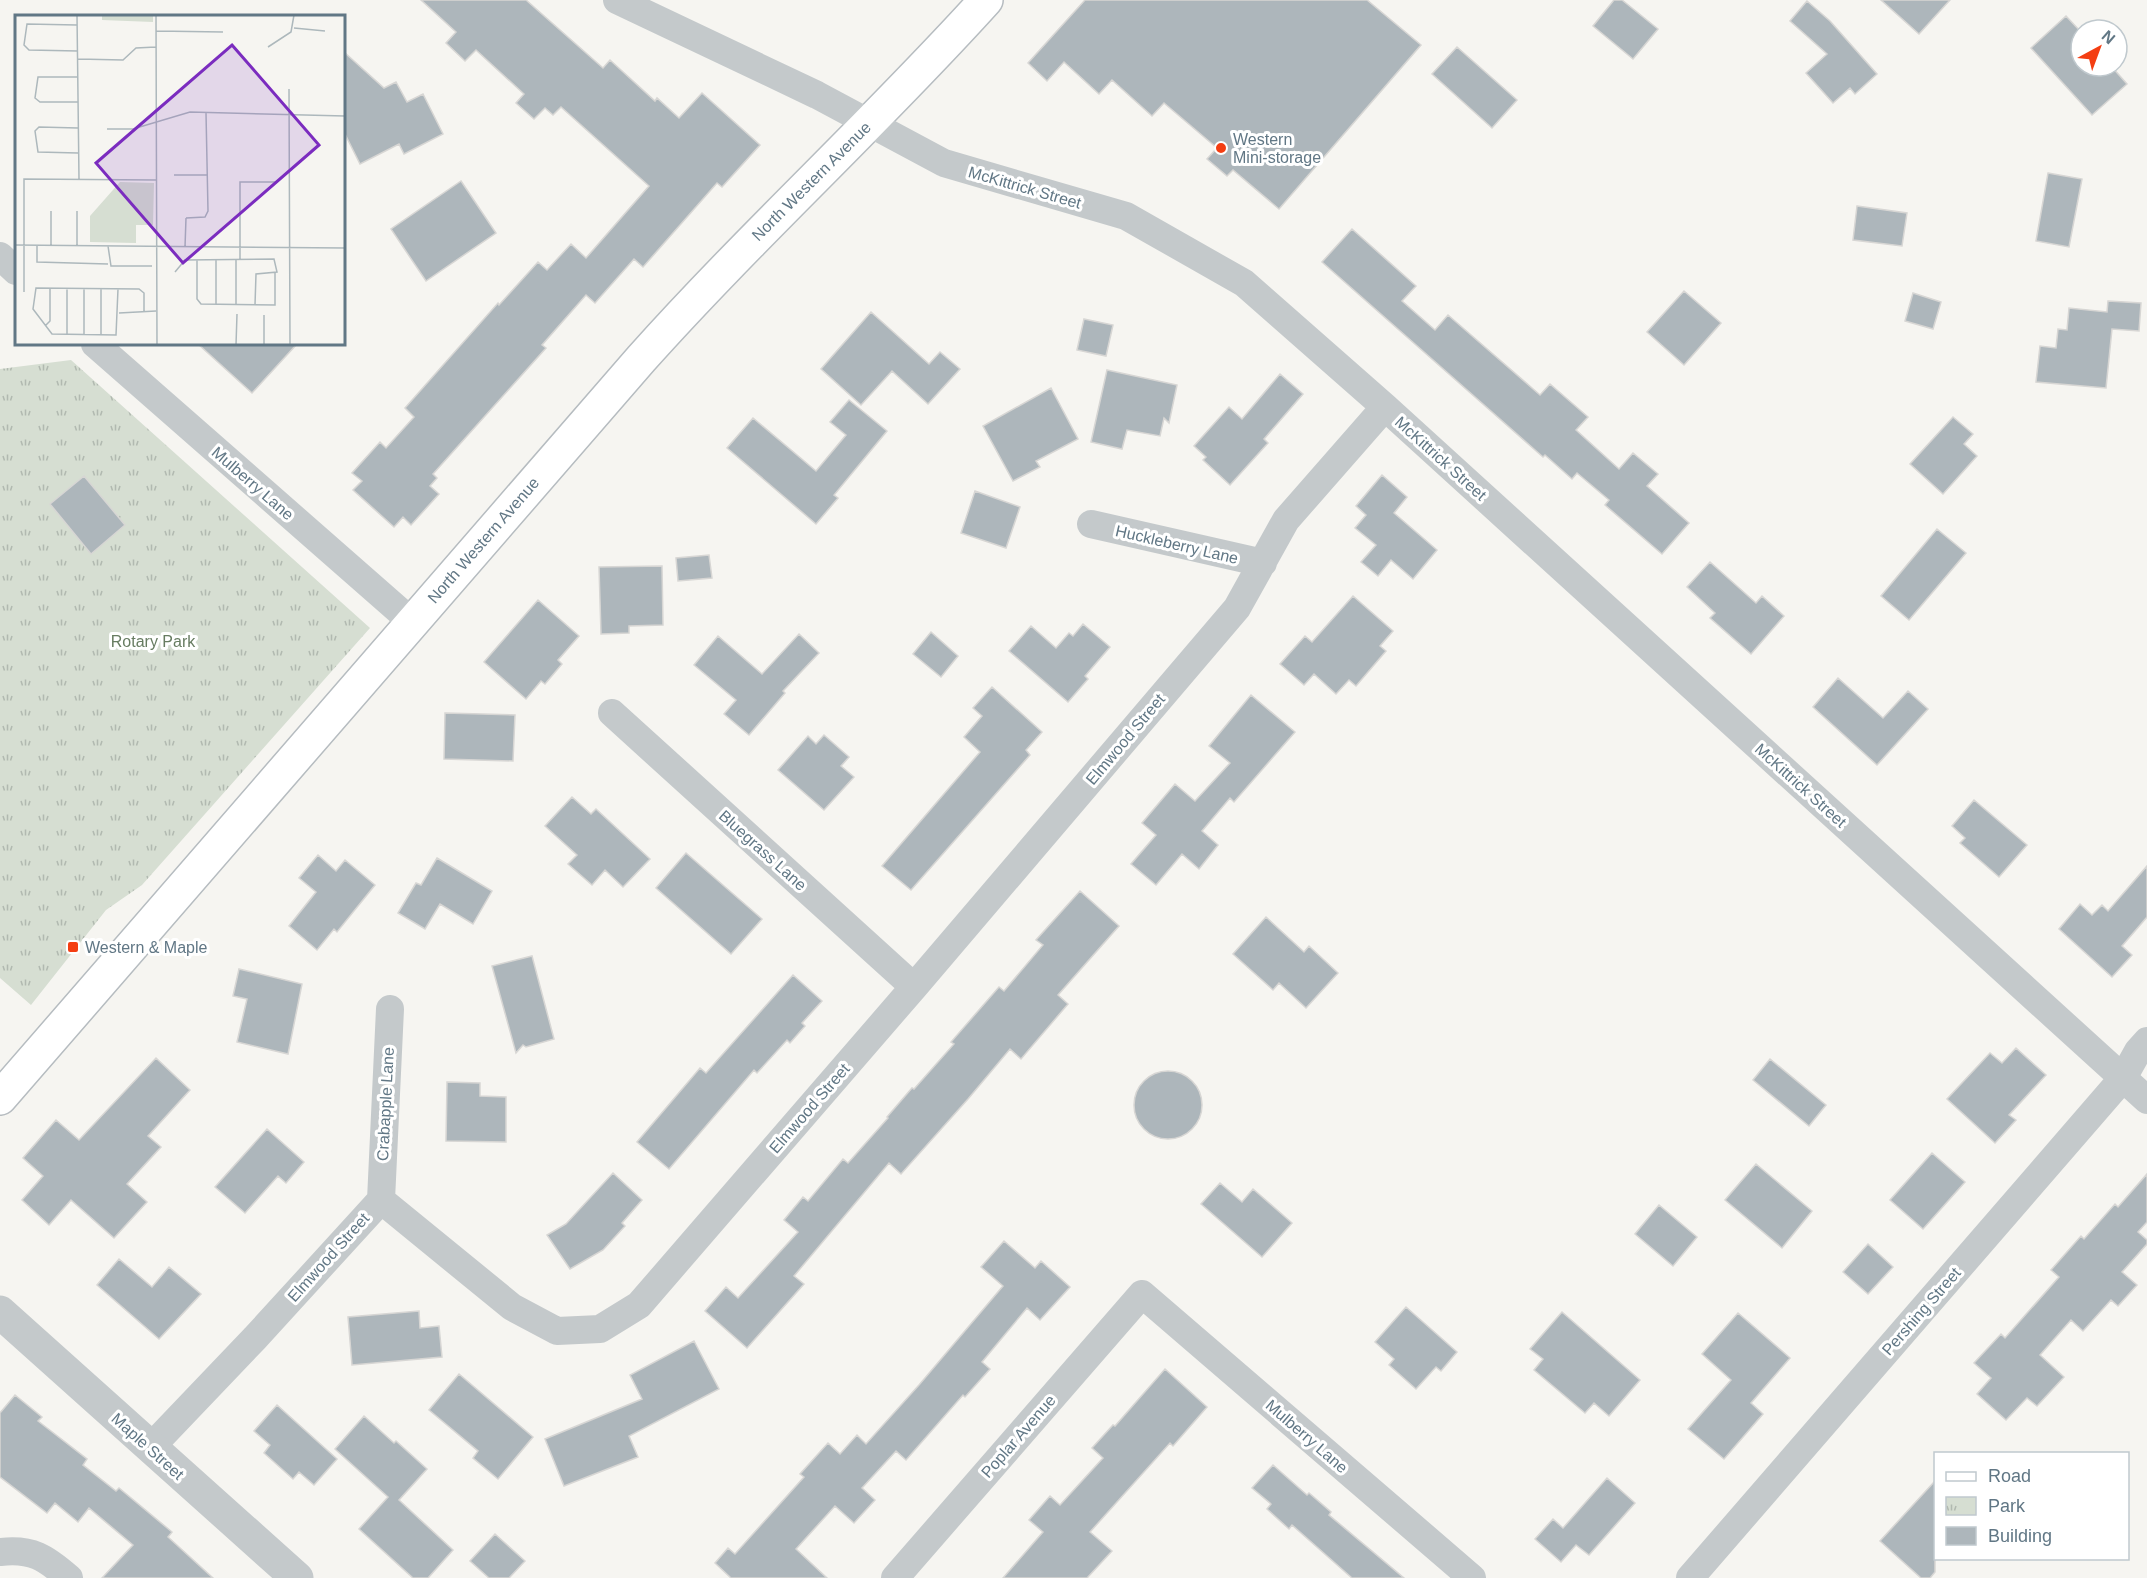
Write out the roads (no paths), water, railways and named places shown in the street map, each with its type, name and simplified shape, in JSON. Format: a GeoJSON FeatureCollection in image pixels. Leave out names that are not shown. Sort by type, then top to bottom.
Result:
{"type":"FeatureCollection","features":[{"type":"Feature","properties":{"kind":"main road","name":"North Western Avenue"},"geometry":{"type":"LineString","coordinates":[[0,1098],[701,292],[986,0]]}},
{"type":"Feature","properties":{"kind":"street","name":"McKittrick Street"},"geometry":{"type":"LineString","coordinates":[[617,0],[817,95],[944,163],[1126,216],[1244,283],[1385,408],[2147,1100]]}},
{"type":"Feature","properties":{"kind":"street"},"geometry":{"type":"LineString","coordinates":[[0,256],[15,270]]}},
{"type":"Feature","properties":{"kind":"street","name":"Mulberry Lane"},"geometry":{"type":"LineString","coordinates":[[96,345],[412,622]]}},
{"type":"Feature","properties":{"kind":"street","name":"Elmwood Street"},"geometry":{"type":"LineString","coordinates":[[150,1448],[255,1338],[381,1200],[512,1306],[557,1331],[600,1329],[639,1305],[1237,608],[1286,520],[1385,408]]}},
{"type":"Feature","properties":{"kind":"street","name":"Huckleberry Lane"},"geometry":{"type":"LineString","coordinates":[[1091,524],[1263,564]]}},
{"type":"Feature","properties":{"kind":"street","name":"Bluegrass Lane"},"geometry":{"type":"LineString","coordinates":[[612,713],[914,987]]}},
{"type":"Feature","properties":{"kind":"street","name":"Crabapple Lane"},"geometry":{"type":"LineString","coordinates":[[381,1200],[390,1009]]}},
{"type":"Feature","properties":{"kind":"street","name":"Pershing Street"},"geometry":{"type":"LineString","coordinates":[[1690,1578],[2123,1078],[2138,1051],[2147,1041]]}},
{"type":"Feature","properties":{"kind":"street","name":"Mulberry Lane"},"geometry":{"type":"LineString","coordinates":[[1142,1294],[1472,1578]]}},
{"type":"Feature","properties":{"kind":"street","name":"Poplar Avenue"},"geometry":{"type":"LineString","coordinates":[[895,1578],[1142,1294]]}},
{"type":"Feature","properties":{"kind":"street","name":"Maple Street"},"geometry":{"type":"LineString","coordinates":[[0,1312],[297,1578]]}},
{"type":"Feature","properties":{"kind":"street"},"geometry":{"type":"LineString","coordinates":[[0,1552],[17,1550],[31,1553],[49,1560],[69,1578]]}},
{"type":"Feature","properties":{"kind":"place","name":"Western Mini-storage"},"geometry":{"type":"Point","coordinates":[1221,148]}},
{"type":"Feature","properties":{"kind":"place","name":"Western & Maple"},"geometry":{"type":"Point","coordinates":[73,947]}},
{"type":"Feature","properties":{"kind":"park label","name":"Rotary Park"},"geometry":{"type":"Point","coordinates":[153,641]}}]}
